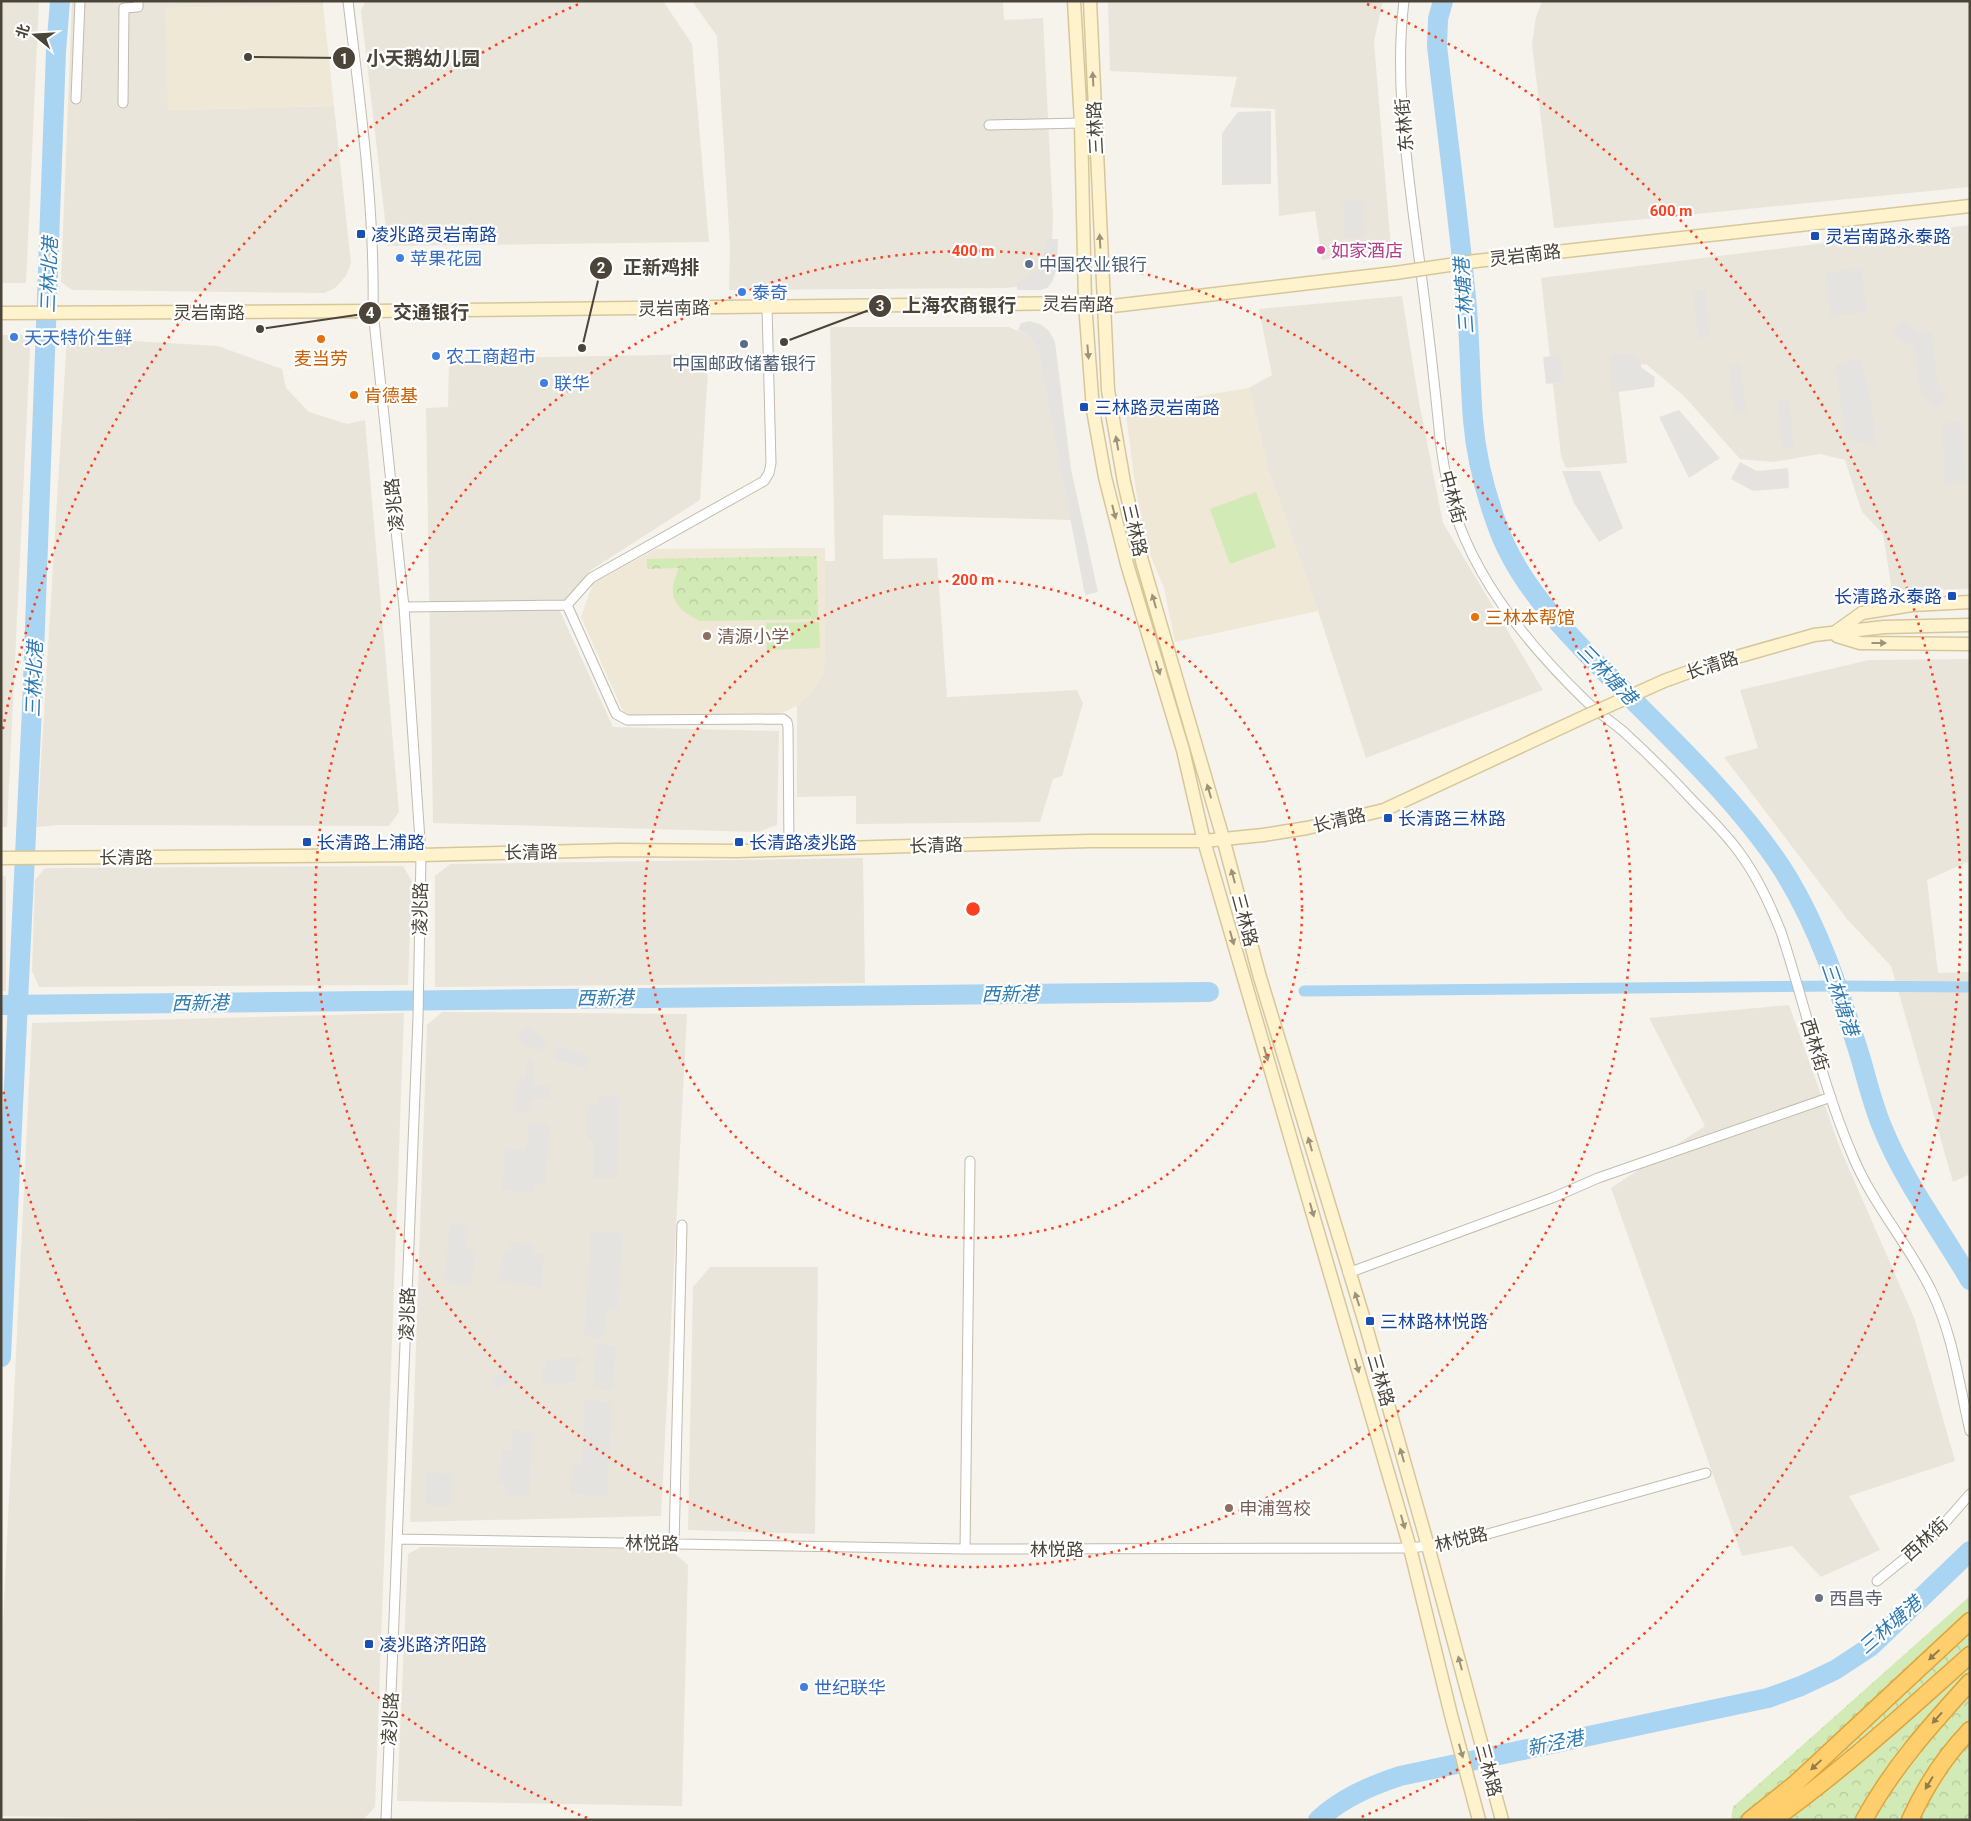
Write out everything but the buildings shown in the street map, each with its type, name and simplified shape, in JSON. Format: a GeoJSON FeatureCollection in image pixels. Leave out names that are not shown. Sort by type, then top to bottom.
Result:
{"type":"FeatureCollection","features":[{"type":"Feature","properties":{"kind":"highway"},"geometry":{"type":"LineString","coordinates":[[1750,1820],[1795,1784],[1970,1621]]}},
{"type":"Feature","properties":{"kind":"highway"},"geometry":{"type":"LineString","coordinates":[[1773,1820],[1805,1797],[1852,1758],[1970,1655]]}},
{"type":"Feature","properties":{"kind":"highway"},"geometry":{"type":"LineString","coordinates":[[1864,1820],[1899,1764],[1970,1682]]}},
{"type":"Feature","properties":{"kind":"highway"},"geometry":{"type":"LineString","coordinates":[[1910,1820],[1939,1767],[1970,1730]]}},
{"type":"Feature","properties":{"kind":"main road","name":"三林路"},"geometry":{"type":"LineString","coordinates":[[1074,1],[1080,123],[1085,303],[1093,410],[1105,477],[1127,564],[1183,750],[1204,841],[1410,1548],[1479,1820]]}},
{"type":"Feature","properties":{"kind":"main road","name":"三林路"},"geometry":{"type":"LineString","coordinates":[[1090,1],[1108,390],[1124,482],[1142,561],[1223,838],[1259,974],[1367,1332],[1428,1546],[1502,1820]]}},
{"type":"Feature","properties":{"kind":"main road","name":"灵岩南路"},"geometry":{"type":"LineString","coordinates":[[1,313],[1085,303],[1104,307],[1476,262],[1970,206]]}},
{"type":"Feature","properties":{"kind":"main road","name":"长清路"},"geometry":{"type":"LineString","coordinates":[[1832,634],[1862,613],[1912,605],[1970,602]]}},
{"type":"Feature","properties":{"kind":"main road","name":"长清路"},"geometry":{"type":"LineString","coordinates":[[7,858],[421,855],[609,850],[789,849],[1090,841],[1204,841],[1263,835],[1307,828],[1384,810],[1588,711],[1705,666],[1814,635],[1884,627],[1964,625]]}},
{"type":"Feature","properties":{"kind":"main road","name":"长清路"},"geometry":{"type":"LineString","coordinates":[[1832,634],[1860,643],[1970,644]]}},
{"type":"Feature","properties":{"kind":"street"},"geometry":{"type":"LineString","coordinates":[[76,99],[80,1]]}},
{"type":"Feature","properties":{"kind":"street"},"geometry":{"type":"LineString","coordinates":[[123,103],[124,8],[138,7],[138,1]]}},
{"type":"Feature","properties":{"kind":"street","name":"凌兆路"},"geometry":{"type":"LineString","coordinates":[[348,1],[368,178],[374,285],[373,311],[404,607],[421,855],[418,1018],[386,1820]]}},
{"type":"Feature","properties":{"kind":"street","name":"东林街"},"geometry":{"type":"LineString","coordinates":[[1404,1],[1400,60],[1402,104],[1418,247]]}},
{"type":"Feature","properties":{"kind":"street"},"geometry":{"type":"LineString","coordinates":[[989,125],[1080,123]]}},
{"type":"Feature","properties":{"kind":"street","name":"中林街"},"geometry":{"type":"LineString","coordinates":[[1418,247],[1440,439],[1446,478],[1460,525],[1473,556],[1496,596],[1516,624],[1588,711]]}},
{"type":"Feature","properties":{"kind":"street"},"geometry":{"type":"LineString","coordinates":[[404,607],[567,605],[591,578],[764,481],[769,473],[771,463],[767,307]]}},
{"type":"Feature","properties":{"kind":"street"},"geometry":{"type":"LineString","coordinates":[[567,605],[616,714],[622,718],[627,720],[778,718],[787,722],[789,849]]}},
{"type":"Feature","properties":{"kind":"street","name":"西林街"},"geometry":{"type":"LineString","coordinates":[[1588,711],[1642,749],[1719,827],[1739,852],[1770,905],[1792,964],[1831,1096],[1854,1160],[1940,1308],[1950,1340],[1970,1431]]}},
{"type":"Feature","properties":{"kind":"street"},"geometry":{"type":"LineString","coordinates":[[1348,1272],[1537,1204],[1614,1172],[1831,1096]]}},
{"type":"Feature","properties":{"kind":"street"},"geometry":{"type":"LineString","coordinates":[[965,1549],[970,1162]]}},
{"type":"Feature","properties":{"kind":"street"},"geometry":{"type":"LineString","coordinates":[[674,1544],[682,1225]]}},
{"type":"Feature","properties":{"kind":"street","name":"林悦路"},"geometry":{"type":"LineString","coordinates":[[398,1539],[965,1549],[1410,1548],[1459,1542],[1706,1473]]}},
{"type":"Feature","properties":{"kind":"street","name":"西林街"},"geometry":{"type":"LineString","coordinates":[[1877,1581],[1935,1534],[1970,1494]]}},
{"type":"Feature","properties":{"kind":"shaded area"},"geometry":{"type":"Polygon","coordinates":[[[1,1],[39,1],[26,283],[1,283],[1,1]]]}},
{"type":"Feature","properties":{"kind":"shaded area"},"geometry":{"type":"Polygon","coordinates":[[[72,1],[323,1],[323,5],[166,8],[169,110],[334,106],[351,263],[346,276],[335,288],[324,293],[72,290],[61,282],[72,1]]]}},
{"type":"Feature","properties":{"kind":"shaded area"},"geometry":{"type":"Polygon","coordinates":[[[663,1],[692,44],[709,242],[388,246],[361,11],[365,2],[663,1]]]}},
{"type":"Feature","properties":{"kind":"shaded area"},"geometry":{"type":"Polygon","coordinates":[[[692,1],[1003,1],[1004,20],[1043,18],[1053,216],[1052,245],[1049,262],[1022,286],[1006,288],[729,290],[730,246],[717,36],[692,1]]]}},
{"type":"Feature","properties":{"kind":"shaded area"},"geometry":{"type":"Polygon","coordinates":[[[1108,1],[1383,1],[1374,41],[1391,249],[1322,260],[1315,211],[1279,216],[1275,109],[1230,107],[1237,77],[1110,71],[1108,1]]]}},
{"type":"Feature","properties":{"kind":"shaded area"},"geometry":{"type":"Polygon","coordinates":[[[1542,1],[1970,1],[1970,187],[1554,228],[1532,44],[1536,17],[1542,1]]]}},
{"type":"Feature","properties":{"kind":"shaded area"},"geometry":{"type":"Polygon","coordinates":[[[323,5],[334,106],[168,110],[165,8],[323,5]]]}},
{"type":"Feature","properties":{"kind":"shaded area"},"geometry":{"type":"Polygon","coordinates":[[[1271,111],[1271,184],[1222,185],[1222,133],[1238,112],[1271,111]]]}},
{"type":"Feature","properties":{"kind":"shaded area"},"geometry":{"type":"Polygon","coordinates":[[[1363,199],[1365,237],[1344,238],[1343,200],[1363,199]]]}},
{"type":"Feature","properties":{"kind":"shaded area"},"geometry":{"type":"Polygon","coordinates":[[[1970,225],[1970,589],[1892,591],[1883,534],[1862,512],[1845,460],[1820,454],[1773,462],[1740,459],[1684,396],[1646,364],[1616,368],[1627,463],[1566,468],[1561,456],[1541,278],[1970,225]]]}},
{"type":"Feature","properties":{"kind":"shaded area"},"geometry":{"type":"Polygon","coordinates":[[[1048,239],[1058,239],[1057,268],[1052,282],[1047,288],[1041,290],[1017,290],[1017,283],[1037,270],[1042,262],[1048,239]]]}},
{"type":"Feature","properties":{"kind":"shaded area"},"geometry":{"type":"Polygon","coordinates":[[[1862,268],[1867,312],[1830,316],[1826,272],[1862,268]]]}},
{"type":"Feature","properties":{"kind":"shaded area"},"geometry":{"type":"Polygon","coordinates":[[[1705,289],[1710,337],[1698,338],[1693,291],[1705,289]]]}},
{"type":"Feature","properties":{"kind":"shaded area"},"geometry":{"type":"Polygon","coordinates":[[[1402,296],[1419,402],[1443,523],[1543,690],[1366,758],[1318,611],[1268,469],[1249,388],[1272,375],[1259,309],[1402,296]]]}},
{"type":"Feature","properties":{"kind":"shaded area"},"geometry":{"type":"Polygon","coordinates":[[[1903,320],[1920,332],[1932,331],[1938,388],[1948,398],[1937,409],[1920,392],[1914,349],[1893,333],[1903,320]]]}},
{"type":"Feature","properties":{"kind":"shaded area"},"geometry":{"type":"Polygon","coordinates":[[[1030,321],[1042,325],[1049,331],[1055,342],[1071,469],[1098,592],[1085,595],[1039,357],[1034,343],[1027,335],[1018,330],[1021,323],[1030,321]]]}},
{"type":"Feature","properties":{"kind":"shaded area"},"geometry":{"type":"Polygon","coordinates":[[[830,327],[1009,327],[1027,335],[1034,343],[1039,357],[1071,520],[883,515],[883,559],[937,558],[947,697],[1077,690],[1083,703],[1062,776],[1053,779],[1040,822],[856,824],[856,796],[797,797],[797,706],[811,692],[822,675],[825,655],[825,561],[835,561],[830,327]]]}},
{"type":"Feature","properties":{"kind":"shaded area"},"geometry":{"type":"Polygon","coordinates":[[[1,335],[25,335],[30,349],[7,827],[1,827],[1,335]]]}},
{"type":"Feature","properties":{"kind":"shaded area"},"geometry":{"type":"Polygon","coordinates":[[[67,337],[218,346],[282,369],[286,388],[309,412],[347,424],[365,420],[399,812],[389,826],[60,825],[37,827],[67,337]]]}},
{"type":"Feature","properties":{"kind":"shaded area"},"geometry":{"type":"Polygon","coordinates":[[[709,354],[700,500],[591,570],[559,609],[613,727],[779,731],[777,825],[758,832],[433,823],[426,408],[448,407],[449,359],[709,354]]]}},
{"type":"Feature","properties":{"kind":"shaded area"},"geometry":{"type":"Polygon","coordinates":[[[1611,354],[1635,354],[1642,368],[1655,377],[1654,387],[1611,393],[1611,354]]]}},
{"type":"Feature","properties":{"kind":"shaded area"},"geometry":{"type":"Polygon","coordinates":[[[1561,355],[1564,382],[1546,384],[1543,357],[1561,355]]]}},
{"type":"Feature","properties":{"kind":"shaded area"},"geometry":{"type":"Polygon","coordinates":[[[1860,358],[1871,398],[1876,446],[1846,438],[1835,366],[1860,358]]]}},
{"type":"Feature","properties":{"kind":"shaded area"},"geometry":{"type":"Polygon","coordinates":[[[1741,364],[1746,412],[1734,413],[1729,365],[1741,364]]]}},
{"type":"Feature","properties":{"kind":"shaded area"},"geometry":{"type":"Polygon","coordinates":[[[1249,388],[1268,469],[1318,611],[1175,642],[1164,588],[1145,542],[1125,408],[1249,388]]]}},
{"type":"Feature","properties":{"kind":"shaded area"},"geometry":{"type":"Polygon","coordinates":[[[1790,400],[1794,448],[1782,449],[1777,401],[1790,400]]]}},
{"type":"Feature","properties":{"kind":"shaded area"},"geometry":{"type":"Polygon","coordinates":[[[1679,410],[1720,458],[1689,478],[1659,417],[1679,410]]]}},
{"type":"Feature","properties":{"kind":"shaded area"},"geometry":{"type":"Polygon","coordinates":[[[1963,422],[1966,482],[1945,484],[1942,423],[1963,422]]]}},
{"type":"Feature","properties":{"kind":"shaded area"},"geometry":{"type":"Polygon","coordinates":[[[1740,462],[1757,471],[1788,468],[1789,488],[1753,491],[1731,479],[1740,462]]]}},
{"type":"Feature","properties":{"kind":"shaded area"},"geometry":{"type":"Polygon","coordinates":[[[1562,471],[1600,471],[1623,528],[1599,542],[1574,503],[1562,471]]]}},
{"type":"Feature","properties":{"kind":"shaded area","name":"清源小学"},"geometry":{"type":"Polygon","coordinates":[[[825,548],[825,655],[822,675],[811,692],[797,706],[782,713],[761,716],[625,716],[581,617],[593,583],[656,549],[825,548]]]}},
{"type":"Feature","properties":{"kind":"shaded area"},"geometry":{"type":"Polygon","coordinates":[[[1970,659],[1970,861],[1927,880],[1938,973],[1970,972],[1970,1174],[1953,1182],[1891,966],[1847,919],[1724,757],[1758,748],[1740,690],[1869,660],[1970,659]]]}},
{"type":"Feature","properties":{"kind":"shaded area"},"geometry":{"type":"Polygon","coordinates":[[[863,858],[865,983],[435,987],[435,876],[450,864],[863,858]]]}},
{"type":"Feature","properties":{"kind":"shaded area"},"geometry":{"type":"Polygon","coordinates":[[[403,866],[412,881],[408,985],[39,987],[32,971],[35,880],[45,868],[403,866]]]}},
{"type":"Feature","properties":{"kind":"shaded area"},"geometry":{"type":"Polygon","coordinates":[[[1,874],[6,877],[6,991],[1,991],[1,874]]]}},
{"type":"Feature","properties":{"kind":"shaded area"},"geometry":{"type":"Polygon","coordinates":[[[1789,1005],[1840,1148],[1915,1320],[1955,1461],[1849,1496],[1880,1550],[1821,1577],[1792,1546],[1742,1556],[1611,1188],[1705,1126],[1649,1018],[1789,1005]]]}},
{"type":"Feature","properties":{"kind":"shaded area"},"geometry":{"type":"Polygon","coordinates":[[[442,1012],[687,1014],[661,1516],[410,1522],[427,1025],[442,1012]]]}},
{"type":"Feature","properties":{"kind":"shaded area"},"geometry":{"type":"Polygon","coordinates":[[[404,1013],[375,1807],[363,1820],[218,1820],[1,1816],[1,1664],[32,1023],[404,1013]]]}},
{"type":"Feature","properties":{"kind":"shaded area"},"geometry":{"type":"Polygon","coordinates":[[[525,1026],[548,1039],[540,1053],[517,1040],[525,1026]]]}},
{"type":"Feature","properties":{"kind":"shaded area"},"geometry":{"type":"Polygon","coordinates":[[[557,1047],[590,1056],[586,1068],[554,1059],[557,1047]]]}},
{"type":"Feature","properties":{"kind":"shaded area"},"geometry":{"type":"Polygon","coordinates":[[[526,1061],[533,1061],[533,1086],[550,1086],[550,1099],[531,1098],[531,1111],[516,1111],[517,1078],[526,1078],[526,1061]]]}},
{"type":"Feature","properties":{"kind":"shaded area"},"geometry":{"type":"Polygon","coordinates":[[[598,1096],[619,1097],[618,1178],[593,1178],[593,1140],[587,1140],[587,1105],[598,1105],[598,1096]]]}},
{"type":"Feature","properties":{"kind":"shaded area"},"geometry":{"type":"Polygon","coordinates":[[[529,1123],[550,1125],[545,1183],[535,1183],[534,1193],[502,1190],[505,1149],[526,1150],[529,1123]]]}},
{"type":"Feature","properties":{"kind":"shaded area"},"geometry":{"type":"Polygon","coordinates":[[[450,1223],[468,1225],[466,1249],[475,1250],[472,1285],[444,1282],[450,1223]]]}},
{"type":"Feature","properties":{"kind":"shaded area"},"geometry":{"type":"Polygon","coordinates":[[[591,1231],[623,1233],[618,1309],[606,1309],[604,1338],[584,1337],[591,1231]]]}},
{"type":"Feature","properties":{"kind":"shaded area"},"geometry":{"type":"Polygon","coordinates":[[[511,1242],[533,1245],[533,1254],[544,1255],[541,1287],[499,1282],[503,1251],[510,1252],[511,1242]]]}},
{"type":"Feature","properties":{"kind":"shaded area"},"geometry":{"type":"Polygon","coordinates":[[[710,1267],[818,1267],[815,1534],[688,1530],[693,1287],[710,1267]]]}},
{"type":"Feature","properties":{"kind":"shaded area"},"geometry":{"type":"Polygon","coordinates":[[[596,1344],[616,1346],[613,1390],[593,1389],[596,1344]]]}},
{"type":"Feature","properties":{"kind":"shaded area"},"geometry":{"type":"Polygon","coordinates":[[[580,1357],[580,1365],[575,1366],[576,1382],[543,1385],[541,1367],[546,1366],[546,1360],[580,1357]]]}},
{"type":"Feature","properties":{"kind":"shaded area"},"geometry":{"type":"Polygon","coordinates":[[[508,1370],[513,1380],[496,1389],[491,1379],[508,1370]]]}},
{"type":"Feature","properties":{"kind":"shaded area"},"geometry":{"type":"Polygon","coordinates":[[[585,1400],[613,1402],[607,1496],[570,1494],[572,1463],[581,1464],[585,1400]]]}},
{"type":"Feature","properties":{"kind":"shaded area"},"geometry":{"type":"Polygon","coordinates":[[[512,1430],[533,1432],[529,1496],[505,1495],[505,1482],[499,1482],[502,1450],[511,1450],[512,1430]]]}},
{"type":"Feature","properties":{"kind":"shaded area"},"geometry":{"type":"Polygon","coordinates":[[[426,1472],[453,1474],[451,1506],[425,1505],[426,1472]]]}},
{"type":"Feature","properties":{"kind":"shaded area"},"geometry":{"type":"Polygon","coordinates":[[[421,1547],[669,1549],[688,1565],[682,1806],[397,1801],[408,1554],[421,1547]]]}},
{"type":"Feature","properties":{"kind":"green space"},"geometry":{"type":"Polygon","coordinates":[[[1256,492],[1276,547],[1230,564],[1210,509],[1256,492]]]}},
{"type":"Feature","properties":{"kind":"green space"},"geometry":{"type":"Polygon","coordinates":[[[817,556],[818,619],[700,621],[684,611],[675,600],[673,586],[679,568],[647,569],[647,559],[817,556]]]}},
{"type":"Feature","properties":{"kind":"green space"},"geometry":{"type":"Polygon","coordinates":[[[819,622],[820,648],[767,650],[766,623],[819,622]]]}},
{"type":"Feature","properties":{"kind":"green space"},"geometry":{"type":"Polygon","coordinates":[[[1970,1596],[1970,1820],[1731,1820],[1733,1807],[1970,1596]]]}},
{"type":"Feature","properties":{"kind":"waterway","name":"三林北港"},"geometry":{"type":"LineString","coordinates":[[1,1357],[32,709],[56,51],[60,1]]}},
{"type":"Feature","properties":{"kind":"waterway","name":"三林塘港"},"geometry":{"type":"LineString","coordinates":[[1443,1],[1438,19],[1437,46],[1464,276],[1474,433],[1484,484],[1505,544],[1528,585],[1542,604],[1722,792],[1765,844],[1783,870],[1796,892],[1828,960],[1876,1111],[1892,1149],[1970,1280]]}},
{"type":"Feature","properties":{"kind":"waterway"},"geometry":{"type":"LineString","coordinates":[[1304,991],[1838,986],[1970,987]]}},
{"type":"Feature","properties":{"kind":"waterway","name":"西新港"},"geometry":{"type":"LineString","coordinates":[[1,1005],[1209,992]]}},
{"type":"Feature","properties":{"kind":"waterway","name":"新泾港"},"geometry":{"type":"LineString","coordinates":[[1318,1820],[1337,1805],[1357,1794],[1400,1776],[1768,1698],[1801,1686],[1835,1670],[1870,1647],[1970,1551]]}},
{"type":"Feature","properties":{"kind":"place","name":"小天鹅幼儿园"},"geometry":{"type":"Point","coordinates":[248,57]}},
{"type":"Feature","properties":{"kind":"place","name":"凌兆路灵岩南路"},"geometry":{"type":"Point","coordinates":[361,234]}},
{"type":"Feature","properties":{"kind":"place","name":"灵岩南路永泰路"},"geometry":{"type":"Point","coordinates":[1815,236]}},
{"type":"Feature","properties":{"kind":"place","name":"如家酒店"},"geometry":{"type":"Point","coordinates":[1321,250]}},
{"type":"Feature","properties":{"kind":"place","name":"苹果花园"},"geometry":{"type":"Point","coordinates":[400,258]}},
{"type":"Feature","properties":{"kind":"place","name":"中国农业银行"},"geometry":{"type":"Point","coordinates":[1029,264]}},
{"type":"Feature","properties":{"kind":"place","name":"泰奇"},"geometry":{"type":"Point","coordinates":[742,292]}},
{"type":"Feature","properties":{"kind":"place","name":"交通银行"},"geometry":{"type":"Point","coordinates":[260,329]}},
{"type":"Feature","properties":{"kind":"place","name":"天天特价生鲜"},"geometry":{"type":"Point","coordinates":[14,337]}},
{"type":"Feature","properties":{"kind":"place","name":"麦当劳"},"geometry":{"type":"Point","coordinates":[321,339]}},
{"type":"Feature","properties":{"kind":"place","name":"上海农商银行"},"geometry":{"type":"Point","coordinates":[784,342]}},
{"type":"Feature","properties":{"kind":"place","name":"中国邮政储蓄银行"},"geometry":{"type":"Point","coordinates":[744,344]}},
{"type":"Feature","properties":{"kind":"place","name":"正新鸡排"},"geometry":{"type":"Point","coordinates":[582,348]}},
{"type":"Feature","properties":{"kind":"place","name":"农工商超市"},"geometry":{"type":"Point","coordinates":[436,356]}},
{"type":"Feature","properties":{"kind":"place","name":"联华"},"geometry":{"type":"Point","coordinates":[544,383]}},
{"type":"Feature","properties":{"kind":"place","name":"肯德基"},"geometry":{"type":"Point","coordinates":[354,395]}},
{"type":"Feature","properties":{"kind":"place","name":"三林路灵岩南路"},"geometry":{"type":"Point","coordinates":[1084,407]}},
{"type":"Feature","properties":{"kind":"place","name":"长清路永泰路"},"geometry":{"type":"Point","coordinates":[1952,596]}},
{"type":"Feature","properties":{"kind":"place","name":"三林本帮馆"},"geometry":{"type":"Point","coordinates":[1475,617]}},
{"type":"Feature","properties":{"kind":"place","name":"清源小学"},"geometry":{"type":"Point","coordinates":[707,636]}},
{"type":"Feature","properties":{"kind":"place","name":"长清路三林路"},"geometry":{"type":"Point","coordinates":[1388,818]}},
{"type":"Feature","properties":{"kind":"place","name":"长清路上浦路"},"geometry":{"type":"Point","coordinates":[307,842]}},
{"type":"Feature","properties":{"kind":"place","name":"长清路凌兆路"},"geometry":{"type":"Point","coordinates":[739,842]}},
{"type":"Feature","properties":{"kind":"place","name":"三林路林悦路"},"geometry":{"type":"Point","coordinates":[1370,1321]}},
{"type":"Feature","properties":{"kind":"place","name":"申浦驾校"},"geometry":{"type":"Point","coordinates":[1229,1508]}},
{"type":"Feature","properties":{"kind":"place","name":"西昌寺"},"geometry":{"type":"Point","coordinates":[1819,1598]}},
{"type":"Feature","properties":{"kind":"place","name":"凌兆路济阳路"},"geometry":{"type":"Point","coordinates":[369,1644]}},
{"type":"Feature","properties":{"kind":"place","name":"世纪联华"},"geometry":{"type":"Point","coordinates":[804,1687]}}]}
